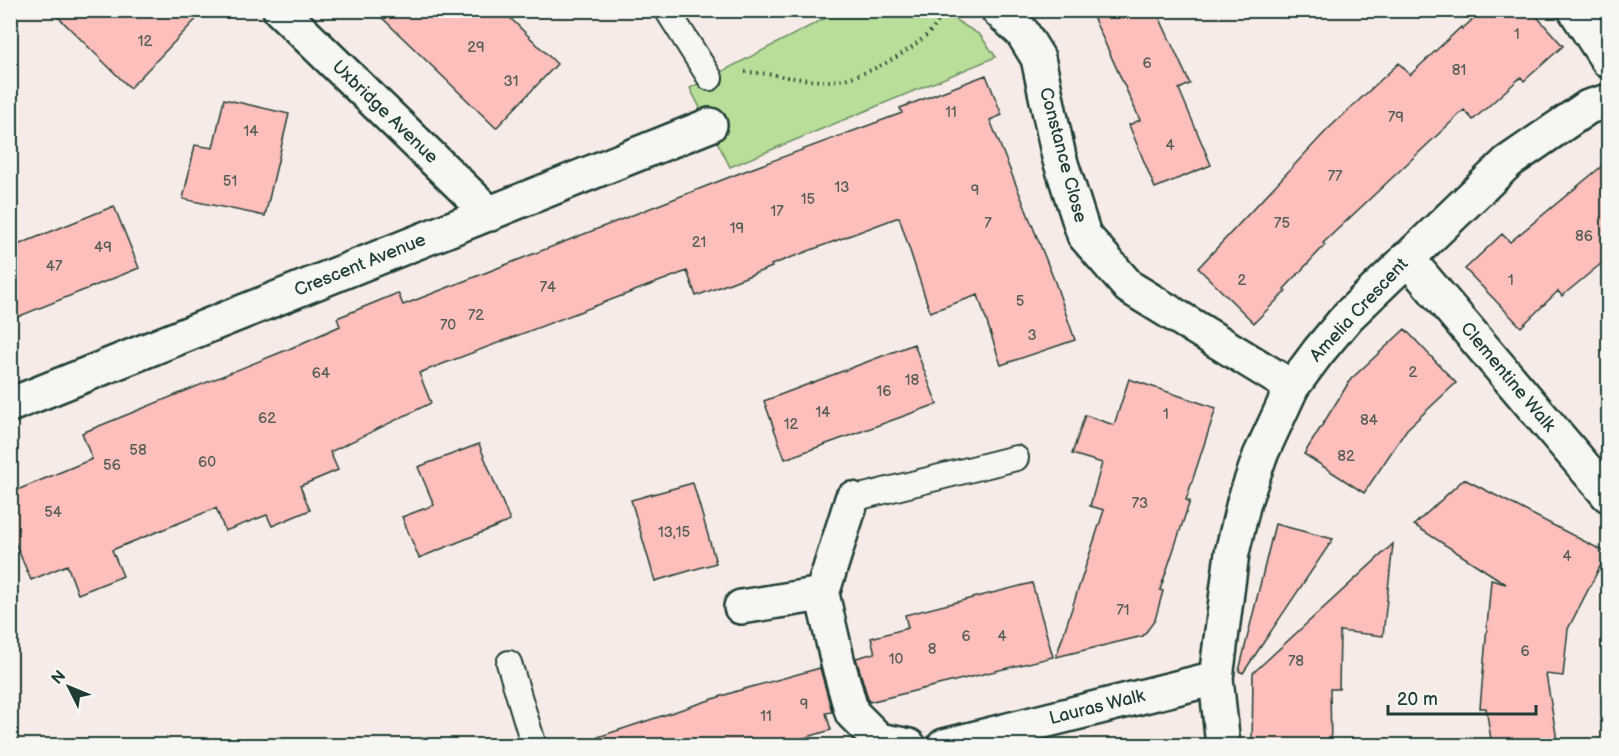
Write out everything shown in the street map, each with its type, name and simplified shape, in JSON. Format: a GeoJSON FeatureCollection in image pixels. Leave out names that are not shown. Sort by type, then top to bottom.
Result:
{"type":"FeatureCollection","features":[{"type":"Feature","properties":{"kind":"street","name":"Uxbridge Avenue"},"geometry":{"type":"LineString","coordinates":[[280,10],[490,214]]}},
{"type":"Feature","properties":{"kind":"street","name":"Constance Close"},"geometry":{"type":"LineString","coordinates":[[998,10],[1022,32],[1038,58],[1059,157],[1084,235],[1129,287],[1292,387]]}},
{"type":"Feature","properties":{"kind":"street"},"geometry":{"type":"LineString","coordinates":[[1575,10],[1608,61]]}},
{"type":"Feature","properties":{"kind":"street","name":"Amelia Crescent"},"geometry":{"type":"LineString","coordinates":[[1223,746],[1216,678],[1232,553],[1244,502],[1260,456],[1292,387],[1348,316],[1508,162],[1588,107],[1608,101]]}},
{"type":"Feature","properties":{"kind":"street","name":"Crescent Avenue"},"geometry":{"type":"LineString","coordinates":[[10,405],[710,125]]}},
{"type":"Feature","properties":{"kind":"street","name":"Clementine Walk"},"geometry":{"type":"LineString","coordinates":[[1407,258],[1608,495]]}},
{"type":"Feature","properties":{"kind":"street"},"geometry":{"type":"LineString","coordinates":[[852,499],[822,594],[852,713],[879,740],[909,746]]}},
{"type":"Feature","properties":{"kind":"street"},"geometry":{"type":"LineString","coordinates":[[741,607],[822,594]]}},
{"type":"Feature","properties":{"kind":"street","name":"Lauras Walk"},"geometry":{"type":"LineString","coordinates":[[944,746],[1216,678]]}},
{"type":"Feature","properties":{"kind":"lane"},"geometry":{"type":"LineString","coordinates":[[667,10],[710,78]]}},
{"type":"Feature","properties":{"kind":"lane"},"geometry":{"type":"LineString","coordinates":[[852,499],[1016,458]]}},
{"type":"Feature","properties":{"kind":"lane"},"geometry":{"type":"LineString","coordinates":[[509,663],[534,746]]}},
{"type":"Feature","properties":{"kind":"path"},"geometry":{"type":"LineString","coordinates":[[710,78],[719,73],[740,72],[771,73],[827,81],[857,75],[908,50],[933,29],[945,10]]}},
{"type":"Feature","properties":{"kind":"green space"},"geometry":{"type":"Polygon","coordinates":[[[839,11],[941,11],[980,35],[996,57],[730,167],[690,88],[839,11]]]}},
{"type":"Feature","properties":{"kind":"building"},"geometry":{"type":"Polygon","coordinates":[[[51,10],[205,10],[130,88],[51,10]]]}},
{"type":"Feature","properties":{"kind":"building"},"geometry":{"type":"Polygon","coordinates":[[[374,10],[502,10],[557,64],[496,128],[374,10]]]}},
{"type":"Feature","properties":{"kind":"building"},"geometry":{"type":"Polygon","coordinates":[[[1090,10],[1156,10],[1190,84],[1179,89],[1211,165],[1155,188],[1129,125],[1140,120],[1090,10]]]}},
{"type":"Feature","properties":{"kind":"building"},"geometry":{"type":"Polygon","coordinates":[[[1483,10],[1531,10],[1563,46],[1524,81],[1521,77],[1473,120],[1464,110],[1323,243],[1325,245],[1284,289],[1286,291],[1254,323],[1198,268],[1328,129],[1399,63],[1410,75],[1461,27],[1462,29],[1483,10]]]}},
{"type":"Feature","properties":{"kind":"building"},"geometry":{"type":"Polygon","coordinates":[[[986,75],[1002,115],[990,120],[1055,282],[1075,340],[1001,365],[978,295],[930,312],[899,217],[696,296],[687,271],[419,373],[431,403],[330,452],[338,470],[300,486],[310,510],[272,526],[267,515],[225,531],[216,508],[112,550],[123,576],[78,594],[67,565],[31,580],[10,531],[10,493],[92,459],[82,433],[289,349],[340,326],[337,318],[398,293],[403,305],[745,171],[902,113],[900,108],[986,75]]]}},
{"type":"Feature","properties":{"kind":"building"},"geometry":{"type":"Polygon","coordinates":[[[224,99],[289,114],[265,216],[183,199],[195,145],[213,148],[224,99]]]}},
{"type":"Feature","properties":{"kind":"building"},"geometry":{"type":"Polygon","coordinates":[[[1608,161],[1608,258],[1562,296],[1558,291],[1521,327],[1465,269],[1502,234],[1510,242],[1608,161]]]}},
{"type":"Feature","properties":{"kind":"building"},"geometry":{"type":"Polygon","coordinates":[[[114,206],[139,268],[10,320],[10,248],[114,206]]]}},
{"type":"Feature","properties":{"kind":"building"},"geometry":{"type":"Polygon","coordinates":[[[1405,329],[1456,383],[1407,429],[1364,493],[1304,454],[1351,379],[1405,329]]]}},
{"type":"Feature","properties":{"kind":"building"},"geometry":{"type":"Polygon","coordinates":[[[914,344],[937,404],[785,459],[764,401],[914,344]]]}},
{"type":"Feature","properties":{"kind":"building"},"geometry":{"type":"Polygon","coordinates":[[[1129,379],[1216,408],[1186,500],[1190,501],[1160,590],[1163,591],[1155,620],[1143,636],[1056,657],[1104,510],[1090,506],[1102,463],[1072,454],[1085,415],[1114,425],[1129,379]]]}},
{"type":"Feature","properties":{"kind":"building"},"geometry":{"type":"Polygon","coordinates":[[[479,444],[510,521],[419,558],[402,517],[434,505],[418,467],[479,444]]]}},
{"type":"Feature","properties":{"kind":"building"},"geometry":{"type":"Polygon","coordinates":[[[1464,479],[1607,553],[1568,629],[1563,676],[1546,674],[1558,746],[1492,746],[1486,708],[1480,708],[1491,580],[1506,584],[1414,525],[1464,479]]]}},
{"type":"Feature","properties":{"kind":"building"},"geometry":{"type":"Polygon","coordinates":[[[693,483],[716,563],[655,581],[631,500],[693,483]]]}},
{"type":"Feature","properties":{"kind":"building"},"geometry":{"type":"Polygon","coordinates":[[[1275,524],[1333,539],[1243,673],[1239,671],[1275,524]]]}},
{"type":"Feature","properties":{"kind":"building"},"geometry":{"type":"Polygon","coordinates":[[[1393,544],[1383,636],[1340,631],[1339,689],[1330,689],[1331,746],[1252,746],[1253,673],[1393,544]]]}},
{"type":"Feature","properties":{"kind":"building"},"geometry":{"type":"Polygon","coordinates":[[[1032,583],[1053,657],[869,702],[856,658],[875,653],[871,638],[908,628],[905,615],[1032,583]]]}},
{"type":"Feature","properties":{"kind":"building"},"geometry":{"type":"Polygon","coordinates":[[[820,668],[832,712],[826,713],[831,730],[777,746],[599,746],[598,737],[737,691],[820,668]]]}}]}
